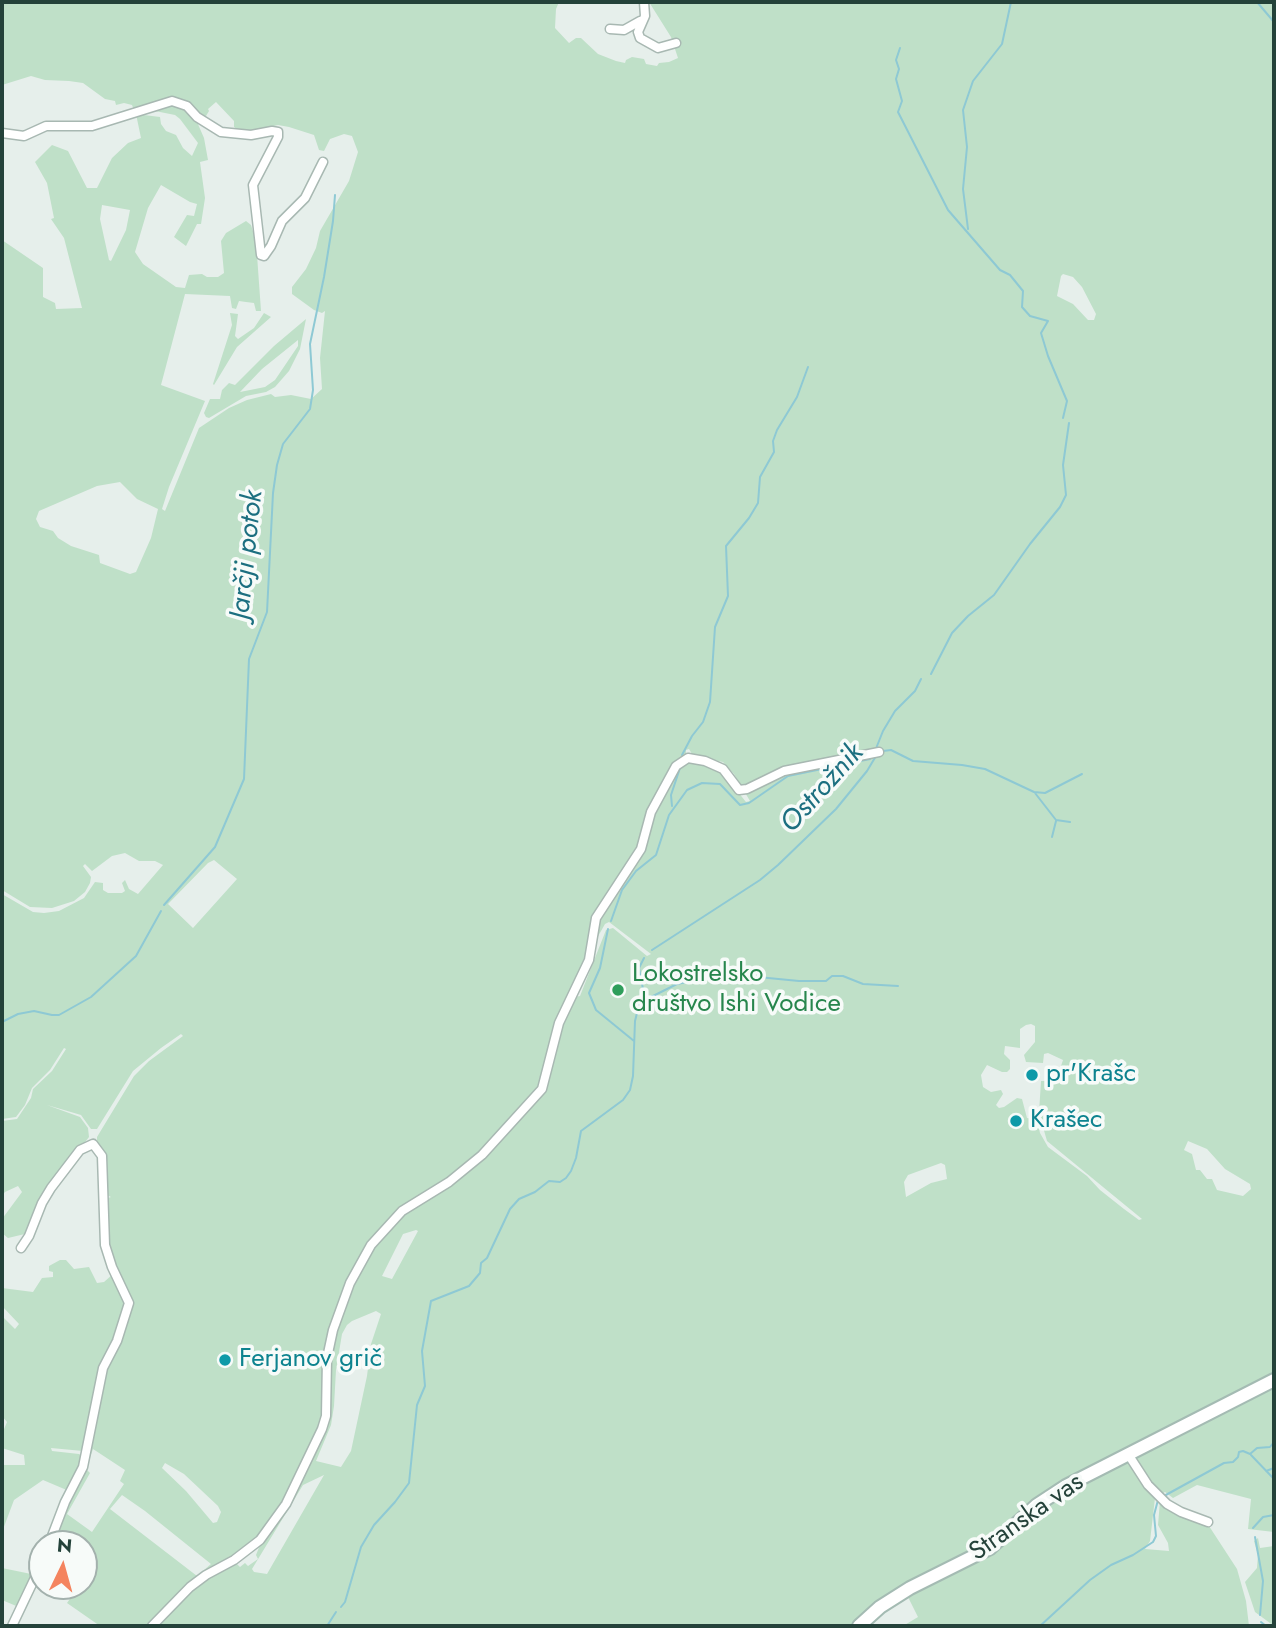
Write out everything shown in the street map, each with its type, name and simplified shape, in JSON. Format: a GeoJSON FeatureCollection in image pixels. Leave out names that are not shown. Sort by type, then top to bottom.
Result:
{"type":"FeatureCollection","features":[{"type":"Feature","properties":{"kind":"street"},"geometry":{"type":"LineString","coordinates":[[644,2],[645,16],[638,32],[643,41],[659,48],[676,43]]}},
{"type":"Feature","properties":{"kind":"street"},"geometry":{"type":"LineString","coordinates":[[610,29],[624,30],[645,16]]}},
{"type":"Feature","properties":{"kind":"street"},"geometry":{"type":"LineString","coordinates":[[2,133],[24,136],[46,127],[92,126],[172,101],[187,106],[197,117],[221,132],[251,135],[278,132],[278,137],[253,185],[261,255],[264,256],[282,221],[305,198],[323,162]]}},
{"type":"Feature","properties":{"kind":"street"},"geometry":{"type":"LineString","coordinates":[[152,1626],[190,1587],[234,1560],[260,1539],[286,1504],[322,1429],[326,1416],[327,1358],[333,1330],[355,1272],[371,1245],[402,1211],[449,1182],[474,1162],[542,1089],[559,1023],[589,960],[596,918],[641,849],[651,812],[676,766],[688,758],[705,761],[723,769],[739,790],[747,789],[784,771],[879,752]]}},
{"type":"Feature","properties":{"kind":"street"},"geometry":{"type":"LineString","coordinates":[[21,1248],[51,1188],[80,1150],[93,1144],[102,1156],[105,1245],[112,1268],[129,1303],[117,1341],[103,1368],[83,1467],[65,1502],[55,1530]]}},
{"type":"Feature","properties":{"kind":"street","name":"Stranska vas"},"geometry":{"type":"LineString","coordinates":[[859,1626],[880,1607],[910,1588],[990,1548],[1045,1499],[1274,1380]]}},
{"type":"Feature","properties":{"kind":"street"},"geometry":{"type":"LineString","coordinates":[[1128,1454],[1148,1485],[1167,1504],[1181,1513],[1208,1522]]}},
{"type":"Feature","properties":{"kind":"street"},"geometry":{"type":"LineString","coordinates":[[12,1626],[28,1592]]}},
{"type":"Feature","properties":{"kind":"green space"},"geometry":{"type":"Polygon","coordinates":[[[2,2],[559,2],[555,28],[569,43],[581,38],[598,54],[616,61],[625,63],[632,57],[644,59],[646,64],[657,66],[678,58],[671,37],[649,2],[1274,2],[1274,1376],[1058,1487],[1025,1509],[988,1544],[888,1598],[855,1626],[158,1626],[166,1614],[197,1584],[235,1562],[240,1567],[245,1563],[248,1566],[258,1559],[256,1555],[262,1540],[287,1505],[323,1432],[328,1416],[329,1359],[334,1335],[350,1290],[366,1255],[377,1240],[409,1208],[438,1191],[482,1158],[545,1088],[559,1027],[575,997],[580,996],[606,930],[613,928],[647,956],[651,954],[609,922],[605,924],[592,947],[554,1027],[543,1082],[535,1095],[468,1166],[441,1186],[407,1204],[374,1238],[356,1265],[328,1340],[325,1356],[324,1417],[316,1441],[273,1523],[257,1543],[205,1574],[177,1595],[149,1626],[100,1626],[67,1603],[69,1600],[98,1600],[98,1530],[93,1530],[124,1484],[120,1481],[125,1470],[93,1449],[86,1469],[90,1473],[67,1514],[89,1530],[57,1530],[84,1470],[105,1369],[121,1338],[130,1309],[130,1300],[113,1268],[105,1240],[105,1199],[111,1197],[105,1194],[103,1156],[97,1144],[97,1137],[134,1076],[149,1061],[183,1036],[181,1034],[161,1048],[133,1071],[97,1129],[91,1129],[81,1115],[47,1105],[80,1117],[88,1128],[89,1137],[50,1186],[36,1211],[29,1233],[8,1238],[2,1233],[2,1219],[22,1192],[18,1186],[2,1196],[2,1121],[17,1119],[31,1098],[33,1089],[52,1071],[66,1049],[64,1048],[50,1070],[32,1088],[16,1117],[2,1119],[2,894],[33,912],[59,911],[84,898],[95,882],[103,883],[103,890],[108,893],[122,893],[125,891],[122,883],[125,880],[129,889],[138,894],[163,865],[155,861],[139,861],[125,853],[112,856],[92,871],[85,864],[83,866],[91,877],[85,892],[74,901],[52,908],[30,907],[2,890],[2,240],[43,268],[43,297],[55,303],[56,309],[82,308],[64,238],[51,219],[54,218],[47,183],[35,162],[52,145],[68,151],[87,188],[97,188],[112,158],[128,143],[141,138],[136,114],[160,117],[166,131],[176,135],[183,148],[192,156],[198,143],[180,119],[175,115],[145,109],[176,103],[185,106],[194,115],[204,138],[208,160],[200,162],[205,198],[201,224],[197,224],[186,246],[174,237],[187,215],[194,216],[197,204],[161,185],[148,208],[135,252],[143,264],[176,287],[185,288],[189,275],[218,277],[224,273],[221,241],[226,233],[246,221],[251,225],[256,241],[261,311],[256,311],[254,303],[239,301],[236,309],[232,308],[230,296],[185,294],[161,385],[205,401],[169,487],[162,509],[165,511],[199,428],[229,408],[247,400],[271,394],[275,397],[291,395],[311,399],[322,389],[320,358],[325,311],[322,313],[314,310],[292,294],[292,287],[306,269],[316,248],[320,231],[349,181],[358,152],[352,136],[344,134],[330,139],[324,151],[319,150],[314,135],[289,127],[278,125],[248,132],[240,131],[216,102],[208,109],[206,116],[199,116],[187,104],[175,100],[134,110],[132,105],[116,105],[115,101],[105,99],[83,83],[31,76],[2,85],[2,2]],[[102,205],[100,219],[111,261],[126,230],[130,210],[102,205]],[[1063,274],[1057,296],[1073,304],[1088,320],[1094,320],[1096,314],[1082,287],[1073,277],[1063,274]],[[120,482],[97,486],[39,511],[36,519],[40,527],[53,531],[58,538],[71,546],[99,555],[100,563],[130,574],[136,572],[151,538],[158,509],[137,499],[120,482]],[[689,749],[686,750],[686,755],[674,766],[678,768],[690,760],[713,765],[746,802],[750,801],[734,774],[723,762],[699,757],[689,749]],[[214,860],[168,904],[193,928],[237,879],[214,860]],[[1026,1025],[1020,1029],[1020,1048],[1005,1046],[1004,1054],[1010,1060],[1010,1069],[1002,1072],[987,1065],[981,1075],[983,1087],[991,1092],[1001,1090],[1003,1094],[996,1105],[999,1108],[1017,1098],[1022,1099],[1027,1118],[1037,1120],[1040,1133],[1048,1147],[1087,1176],[1124,1209],[1139,1220],[1142,1219],[1047,1141],[1039,1113],[1041,1081],[1051,1081],[1058,1075],[1063,1060],[1048,1053],[1044,1054],[1043,1063],[1026,1062],[1024,1055],[1035,1042],[1035,1026],[1026,1025]],[[1188,1141],[1184,1150],[1192,1154],[1196,1170],[1200,1170],[1207,1179],[1212,1179],[1217,1190],[1243,1196],[1251,1189],[1250,1184],[1225,1169],[1207,1149],[1188,1141]],[[941,1163],[908,1175],[904,1182],[906,1197],[931,1183],[947,1179],[945,1165],[941,1163]],[[418,1231],[403,1234],[382,1276],[392,1279],[418,1231]],[[376,1311],[347,1325],[342,1334],[336,1370],[331,1425],[316,1461],[341,1467],[351,1451],[371,1344],[381,1314],[376,1311]],[[165,1463],[162,1468],[213,1523],[217,1522],[221,1512],[218,1506],[184,1474],[165,1463]],[[324,1475],[303,1485],[252,1569],[254,1572],[267,1574],[324,1475]],[[122,1495],[110,1509],[197,1576],[211,1564],[122,1495]]]}},
{"type":"Feature","properties":{"kind":"green space"},"geometry":{"type":"Polygon","coordinates":[[[230,313],[238,314],[235,336],[238,339],[254,328],[264,313],[271,317],[237,347],[214,385],[232,325],[230,313]]]}},
{"type":"Feature","properties":{"kind":"green space"},"geometry":{"type":"Polygon","coordinates":[[[306,319],[300,349],[289,371],[275,387],[266,392],[246,396],[209,418],[206,417],[204,413],[210,399],[220,399],[222,390],[229,383],[235,385],[306,319]],[[298,340],[262,369],[240,392],[265,387],[275,380],[298,346],[298,340]]]}},
{"type":"Feature","properties":{"kind":"green space"},"geometry":{"type":"Polygon","coordinates":[[[66,1260],[74,1269],[89,1267],[97,1283],[104,1282],[113,1274],[127,1304],[111,1348],[83,1451],[51,1448],[52,1451],[84,1457],[69,1491],[43,1480],[14,1500],[2,1532],[2,1465],[25,1465],[24,1455],[2,1448],[2,1434],[7,1422],[2,1416],[2,1316],[15,1329],[19,1324],[2,1306],[2,1288],[33,1292],[42,1278],[53,1277],[49,1266],[66,1260]]]}},
{"type":"Feature","properties":{"kind":"green space"},"geometry":{"type":"Polygon","coordinates":[[[1274,1384],[1274,1532],[1248,1529],[1251,1499],[1197,1485],[1173,1498],[1165,1492],[1160,1495],[1135,1459],[1135,1455],[1274,1384]]]}},
{"type":"Feature","properties":{"kind":"green space"},"geometry":{"type":"Polygon","coordinates":[[[1126,1462],[1136,1470],[1155,1498],[1150,1541],[1145,1549],[1169,1551],[1168,1543],[1158,1525],[1160,1501],[1209,1526],[1237,1569],[1246,1601],[1249,1626],[903,1626],[918,1617],[907,1595],[958,1570],[1046,1503],[1126,1462]]]}},
{"type":"Feature","properties":{"kind":"green space"},"geometry":{"type":"Polygon","coordinates":[[[1258,1538],[1260,1548],[1274,1546],[1274,1626],[1255,1612],[1245,1582],[1257,1568],[1258,1555],[1254,1541],[1258,1538]]]}},
{"type":"Feature","properties":{"kind":"green space"},"geometry":{"type":"Polygon","coordinates":[[[2,1568],[28,1573],[28,1593],[21,1608],[2,1600],[2,1568]]]}},
{"type":"Feature","properties":{"kind":"waterway"},"geometry":{"type":"LineString","coordinates":[[968,229],[963,189],[967,147],[963,110],[973,81],[1002,44],[1011,2]]}},
{"type":"Feature","properties":{"kind":"waterway"},"geometry":{"type":"LineString","coordinates":[[1257,2],[1274,22]]}},
{"type":"Feature","properties":{"kind":"waterway"},"geometry":{"type":"LineString","coordinates":[[900,48],[896,60],[899,69],[896,79],[902,101],[898,112],[948,210],[1000,270],[1010,275],[1023,291],[1022,307],[1030,316],[1048,321],[1041,333],[1067,401],[1063,418]]}},
{"type":"Feature","properties":{"kind":"waterway","name":"Jarčji potok"},"geometry":{"type":"LineString","coordinates":[[164,905],[215,847],[244,779],[249,659],[267,612],[277,465],[283,444],[310,409],[313,390],[310,344],[324,277],[335,195]]}},
{"type":"Feature","properties":{"kind":"waterway"},"geometry":{"type":"LineString","coordinates":[[682,755],[703,722],[710,702],[715,627],[728,596],[726,546],[758,503],[760,477],[774,452],[773,441],[777,430],[797,397],[808,367]]}},
{"type":"Feature","properties":{"kind":"waterway"},"geometry":{"type":"LineString","coordinates":[[931,674],[952,633],[994,595],[1060,507],[1066,495],[1063,465],[1069,423]]}},
{"type":"Feature","properties":{"kind":"waterway"},"geometry":{"type":"LineString","coordinates":[[875,751],[895,711],[915,691],[921,679]]}},
{"type":"Feature","properties":{"kind":"waterway","name":"Ostrožnik"},"geometry":{"type":"LineString","coordinates":[[883,751],[891,750],[913,761],[985,769],[1034,792],[1045,793],[1082,774]]}},
{"type":"Feature","properties":{"kind":"waterway","name":"Ostrožnik"},"geometry":{"type":"LineString","coordinates":[[652,950],[760,880],[778,865],[836,809],[876,756]]}},
{"type":"Feature","properties":{"kind":"waterway"},"geometry":{"type":"LineString","coordinates":[[611,921],[622,890],[636,871],[656,855],[669,815],[687,790],[702,783],[720,784],[740,805],[749,803],[788,776],[870,759]]}},
{"type":"Feature","properties":{"kind":"waterway"},"geometry":{"type":"LineString","coordinates":[[672,806],[671,795],[680,768]]}},
{"type":"Feature","properties":{"kind":"waterway"},"geometry":{"type":"LineString","coordinates":[[1035,793],[1056,820],[1070,822]]}},
{"type":"Feature","properties":{"kind":"waterway"},"geometry":{"type":"LineString","coordinates":[[1052,837],[1056,821]]}},
{"type":"Feature","properties":{"kind":"waterway","name":"Jarčji potok"},"geometry":{"type":"LineString","coordinates":[[2,1022],[18,1014],[34,1011],[59,1015],[91,997],[136,956],[161,911]]}},
{"type":"Feature","properties":{"kind":"waterway"},"geometry":{"type":"LineString","coordinates":[[608,929],[600,968],[589,993],[596,1010],[634,1041]]}},
{"type":"Feature","properties":{"kind":"waterway","name":"Ostrožnik"},"geometry":{"type":"LineString","coordinates":[[341,1607],[345,1602],[361,1547],[374,1525],[409,1483],[417,1405],[425,1386],[422,1351],[431,1301],[469,1286],[480,1273],[481,1263],[487,1258],[510,1209],[519,1199],[535,1192],[549,1181],[560,1182],[566,1178],[576,1158],[581,1131],[623,1100],[630,1090],[635,1021],[643,989],[639,968],[644,958]]}},
{"type":"Feature","properties":{"kind":"waterway"},"geometry":{"type":"LineString","coordinates":[[639,1003],[677,984],[727,974],[799,981],[826,981],[832,976],[843,976],[863,984],[898,986]]}},
{"type":"Feature","properties":{"kind":"waterway"},"geometry":{"type":"LineString","coordinates":[[1164,1496],[1224,1463],[1233,1462],[1239,1452],[1250,1454],[1257,1448],[1270,1447],[1274,1442]]}},
{"type":"Feature","properties":{"kind":"waterway"},"geometry":{"type":"LineString","coordinates":[[1251,1455],[1274,1479]]}},
{"type":"Feature","properties":{"kind":"waterway"},"geometry":{"type":"LineString","coordinates":[[1266,1471],[1274,1468]]}},
{"type":"Feature","properties":{"kind":"waterway"},"geometry":{"type":"LineString","coordinates":[[1040,1626],[1090,1580],[1153,1542],[1156,1536],[1154,1515],[1158,1500]]}},
{"type":"Feature","properties":{"kind":"waterway"},"geometry":{"type":"LineString","coordinates":[[1253,1528],[1263,1517],[1274,1515]]}},
{"type":"Feature","properties":{"kind":"waterway"},"geometry":{"type":"LineString","coordinates":[[1255,1537],[1263,1581],[1260,1615]]}},
{"type":"Feature","properties":{"kind":"waterway","name":"Ostrožnik"},"geometry":{"type":"LineString","coordinates":[[327,1626],[336,1612]]}},
{"type":"Feature","properties":{"kind":"waterway"},"geometry":{"type":"LineString","coordinates":[[1261,1622],[1266,1626]]}},
{"type":"Feature","properties":{"kind":"place","name":"Lokostrelsko društvo Ishi Vodice"},"geometry":{"type":"Point","coordinates":[618,990]}},
{"type":"Feature","properties":{"kind":"place","name":"pr'Krašc"},"geometry":{"type":"Point","coordinates":[1032,1075]}},
{"type":"Feature","properties":{"kind":"place","name":"Krašec"},"geometry":{"type":"Point","coordinates":[1016,1121]}},
{"type":"Feature","properties":{"kind":"place","name":"Ferjanov grič"},"geometry":{"type":"Point","coordinates":[225,1360]}}]}
